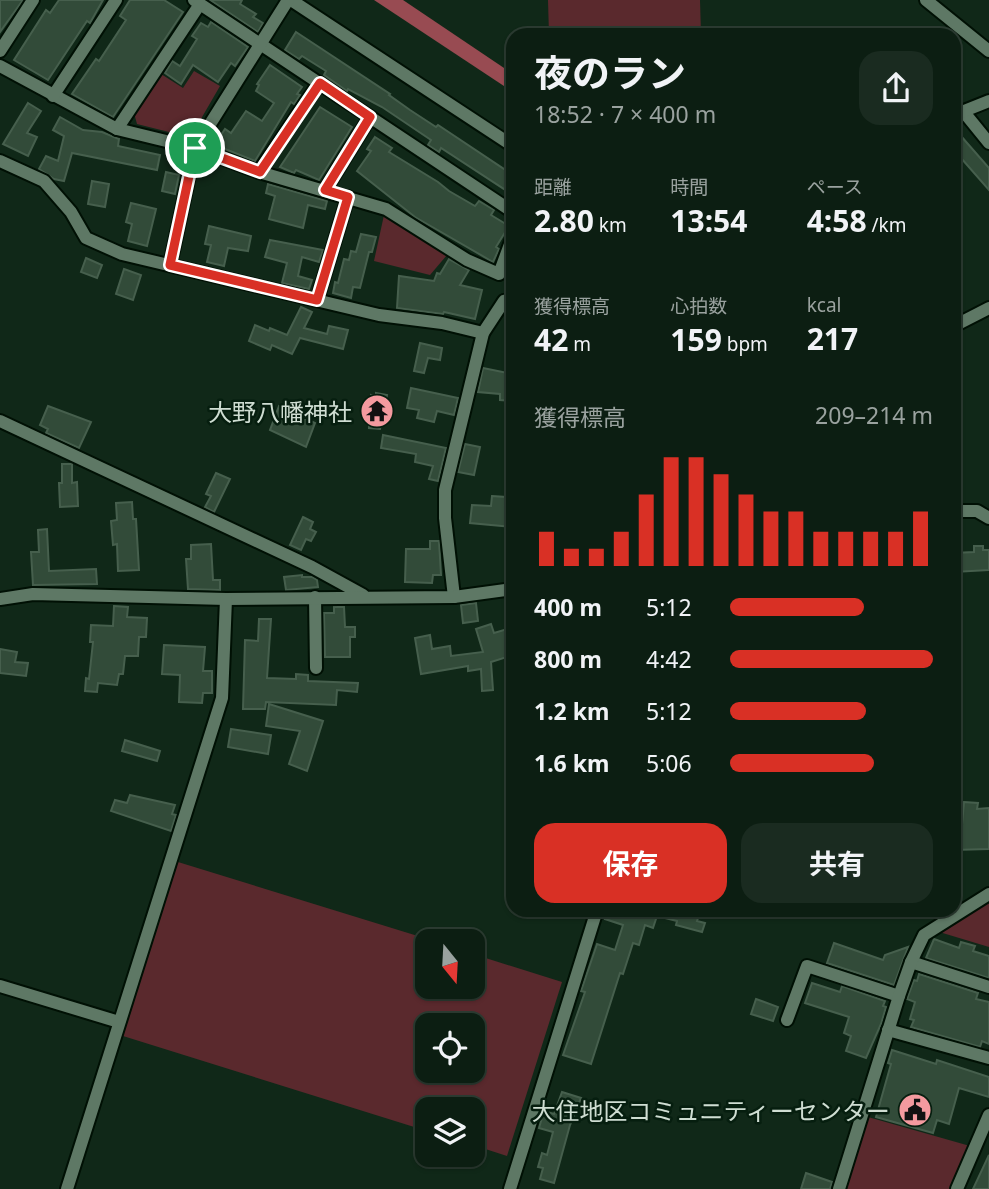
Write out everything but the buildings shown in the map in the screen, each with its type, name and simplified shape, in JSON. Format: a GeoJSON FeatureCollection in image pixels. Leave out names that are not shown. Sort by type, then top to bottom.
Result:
{"type":"FeatureCollection","features":[{"type":"Feature","properties":{"kind":"street"},"geometry":{"type":"LineString","coordinates":[[0,51],[33,0]]}},
{"type":"Feature","properties":{"kind":"street"},"geometry":{"type":"LineString","coordinates":[[53,96],[116,0]]}},
{"type":"Feature","properties":{"kind":"street"},"geometry":{"type":"LineString","coordinates":[[170,265],[195,148],[289,0],[506,141]]}},
{"type":"Feature","properties":{"kind":"street"},"geometry":{"type":"LineString","coordinates":[[926,0],[961,28]]}},
{"type":"Feature","properties":{"kind":"street"},"geometry":{"type":"LineString","coordinates":[[117,129],[197,2],[506,207]]}},
{"type":"Feature","properties":{"kind":"street"},"geometry":{"type":"LineString","coordinates":[[961,28],[989,51]]}},
{"type":"Feature","properties":{"kind":"street"},"geometry":{"type":"LineString","coordinates":[[0,66],[117,129],[195,148],[260,172],[386,209],[467,260],[499,274],[506,255]]}},
{"type":"Feature","properties":{"kind":"street"},"geometry":{"type":"LineString","coordinates":[[260,172],[320,83]]}},
{"type":"Feature","properties":{"kind":"street"},"geometry":{"type":"LineString","coordinates":[[961,112],[989,101]]}},
{"type":"Feature","properties":{"kind":"street"},"geometry":{"type":"LineString","coordinates":[[961,116],[989,143]]}},
{"type":"Feature","properties":{"kind":"street"},"geometry":{"type":"LineString","coordinates":[[325,190],[370,117]]}},
{"type":"Feature","properties":{"kind":"street"},"geometry":{"type":"LineString","coordinates":[[0,161],[44,181],[71,212],[86,238],[122,254],[379,315],[442,323],[483,333]]}},
{"type":"Feature","properties":{"kind":"street"},"geometry":{"type":"LineString","coordinates":[[317,300],[348,197]]}},
{"type":"Feature","properties":{"kind":"street"},"geometry":{"type":"LineString","coordinates":[[454,597],[445,518],[445,489],[483,333],[506,302]]}},
{"type":"Feature","properties":{"kind":"street"},"geometry":{"type":"LineString","coordinates":[[961,322],[989,308]]}},
{"type":"Feature","properties":{"kind":"street"},"geometry":{"type":"LineString","coordinates":[[0,421],[312,567],[366,596]]}},
{"type":"Feature","properties":{"kind":"street"},"geometry":{"type":"LineString","coordinates":[[961,512],[977,512],[989,518]]}},
{"type":"Feature","properties":{"kind":"street"},"geometry":{"type":"LineString","coordinates":[[0,599],[33,594],[226,599],[454,597],[506,590]]}},
{"type":"Feature","properties":{"kind":"street"},"geometry":{"type":"LineString","coordinates":[[315,597],[316,668]]}},
{"type":"Feature","properties":{"kind":"street"},"geometry":{"type":"LineString","coordinates":[[67,1189],[222,698],[226,599]]}},
{"type":"Feature","properties":{"kind":"street"},"geometry":{"type":"LineString","coordinates":[[961,912],[989,894]]}},
{"type":"Feature","properties":{"kind":"street"},"geometry":{"type":"LineString","coordinates":[[510,1189],[595,917]]}},
{"type":"Feature","properties":{"kind":"street"},"geometry":{"type":"LineString","coordinates":[[839,1189],[911,962],[924,935],[953,917]]}},
{"type":"Feature","properties":{"kind":"street"},"geometry":{"type":"LineString","coordinates":[[911,962],[989,987]]}},
{"type":"Feature","properties":{"kind":"street"},"geometry":{"type":"LineString","coordinates":[[787,1020],[807,966],[900,996]]}},
{"type":"Feature","properties":{"kind":"street"},"geometry":{"type":"LineString","coordinates":[[0,986],[119,1022]]}},
{"type":"Feature","properties":{"kind":"street"},"geometry":{"type":"LineString","coordinates":[[888,1030],[989,1058]]}},
{"type":"Feature","properties":{"kind":"street"},"geometry":{"type":"LineString","coordinates":[[957,1189],[989,1115]]}},
{"type":"Feature","properties":{"kind":"shaded area"},"geometry":{"type":"Polygon","coordinates":[[[374,0],[403,0],[506,69],[506,87],[374,0]]]}},
{"type":"Feature","properties":{"kind":"shaded area"},"geometry":{"type":"Polygon","coordinates":[[[548,0],[700,0],[701,28],[549,28],[548,0]]]}},
{"type":"Feature","properties":{"kind":"shaded area"},"geometry":{"type":"Polygon","coordinates":[[[194,71],[220,86],[194,131],[185,136],[137,124],[134,113],[161,74],[183,88],[194,71]]]}},
{"type":"Feature","properties":{"kind":"shaded area"},"geometry":{"type":"Polygon","coordinates":[[[384,215],[447,255],[430,275],[374,261],[384,215]]]}},
{"type":"Feature","properties":{"kind":"shaded area"},"geometry":{"type":"Polygon","coordinates":[[[178,862],[415,935],[415,999],[485,999],[485,958],[562,982],[507,1156],[485,1149],[485,1097],[415,1097],[415,1127],[123,1036],[178,862]]]}},
{"type":"Feature","properties":{"kind":"shaded area"},"geometry":{"type":"Polygon","coordinates":[[[989,899],[989,947],[936,931],[989,899]]]}},
{"type":"Feature","properties":{"kind":"shaded area"},"geometry":{"type":"Polygon","coordinates":[[[868,1117],[970,1146],[952,1189],[845,1189],[868,1117]]]}},
{"type":"Feature","properties":{"kind":"place","name":"大野八幡神社"},"geometry":{"type":"Point","coordinates":[377,411]}},
{"type":"Feature","properties":{"kind":"place","name":"大住地区コミュニティーセンター"},"geometry":{"type":"Point","coordinates":[915,1110]}},
{"type":"Feature","properties":{"kind":"route"},"geometry":{"type":"LineString","coordinates":[[320,83],[370,117],[325,190],[348,197],[317,300],[170,265],[195,148],[260,172],[320,83]]}}]}
